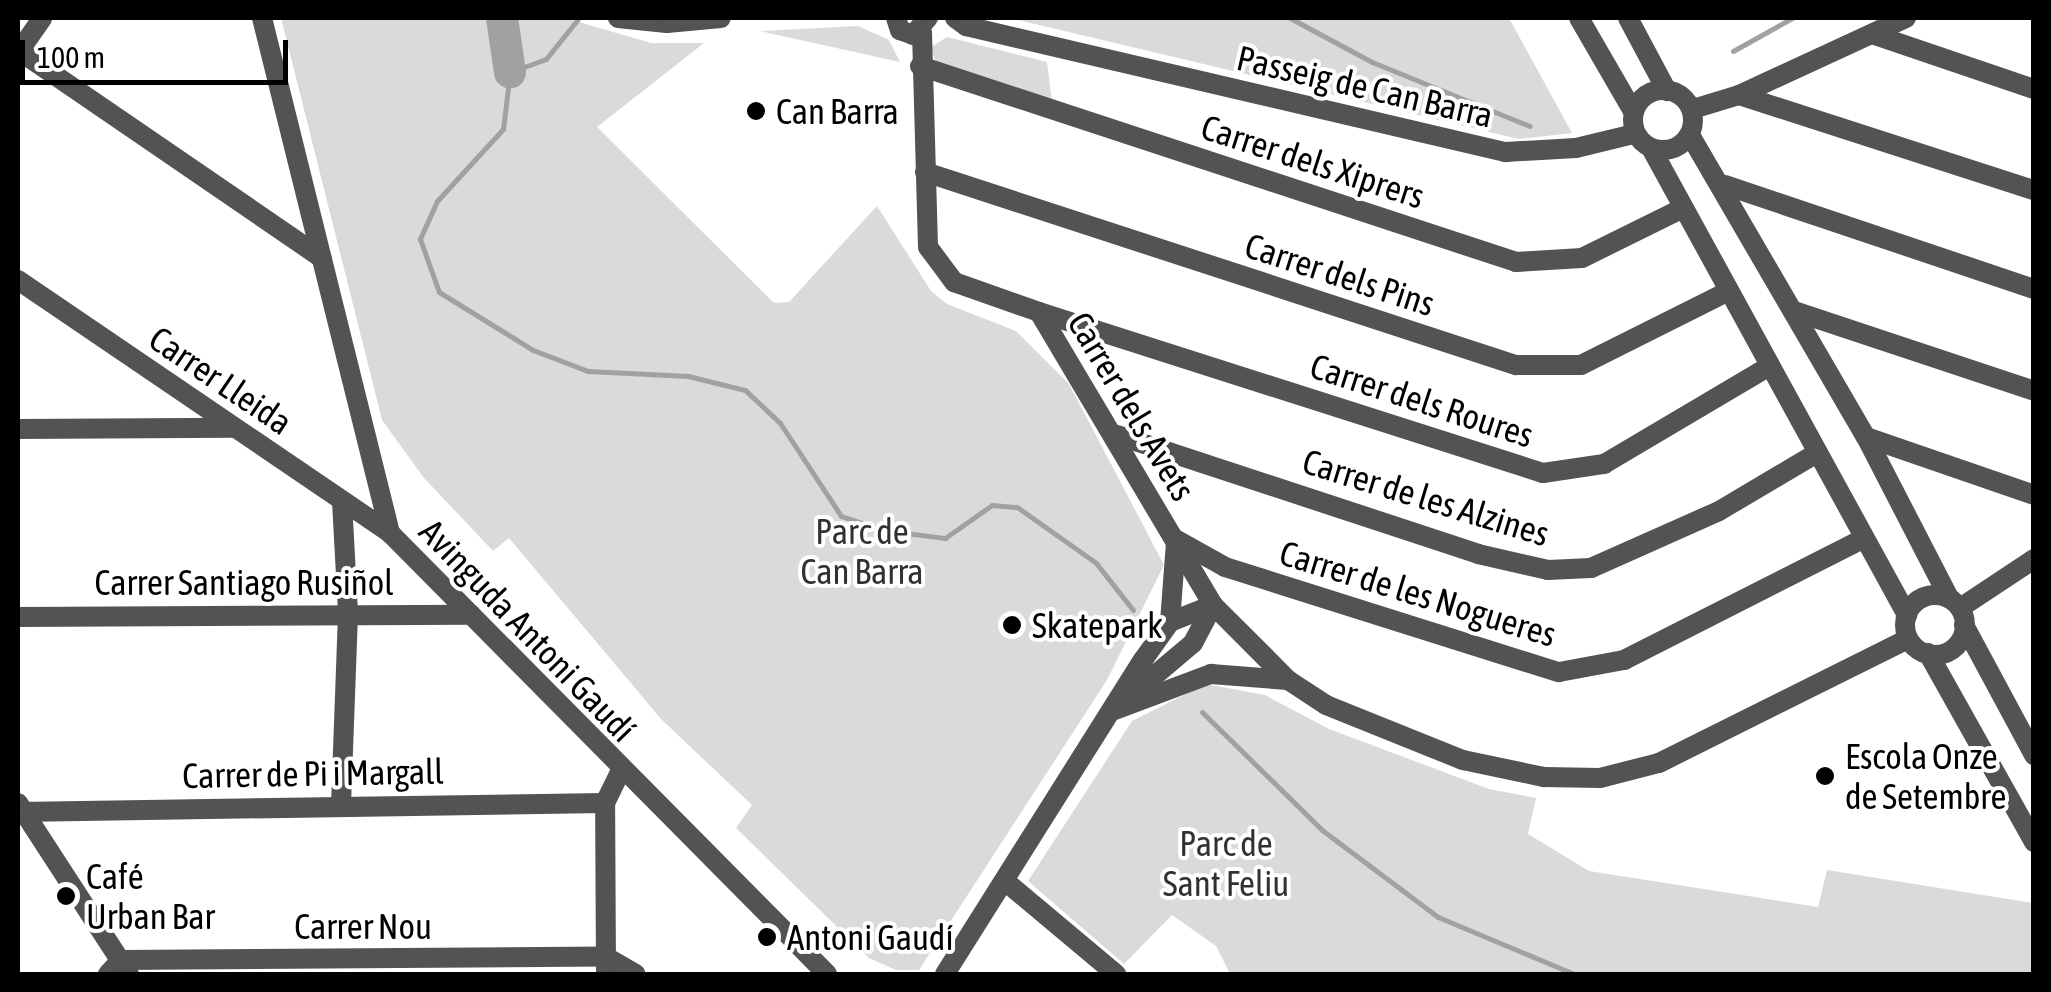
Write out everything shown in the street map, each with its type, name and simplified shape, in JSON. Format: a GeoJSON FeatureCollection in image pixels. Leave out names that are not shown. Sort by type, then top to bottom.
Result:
{"type":"FeatureCollection","features":[{"type":"Feature","properties":{"kind":"street"},"geometry":{"type":"LineString","coordinates":[[42,18],[19,50],[322,258]]}},
{"type":"Feature","properties":{"kind":"street","name":"Avinguda Antoni Gaudí"},"geometry":{"type":"LineString","coordinates":[[262,18],[390,533],[620,772],[827,974]]}},
{"type":"Feature","properties":{"kind":"street"},"geometry":{"type":"LineString","coordinates":[[618,18],[656,23],[722,18]]}},
{"type":"Feature","properties":{"kind":"street"},"geometry":{"type":"LineString","coordinates":[[1579,18],[1633,111],[1642,141],[1729,290],[1907,615],[1908,639]]}},
{"type":"Feature","properties":{"kind":"street"},"geometry":{"type":"LineString","coordinates":[[1628,18],[1667,91],[1692,109]]}},
{"type":"Feature","properties":{"kind":"street"},"geometry":{"type":"LineString","coordinates":[[1692,109],[1738,95],[1906,18]]}},
{"type":"Feature","properties":{"kind":"street","name":"Passeig de Can Barra"},"geometry":{"type":"LineString","coordinates":[[908,25],[948,32],[960,22],[1505,152],[1690,135]]}},
{"type":"Feature","properties":{"kind":"street","name":"Carrer dels Avets"},"geometry":{"type":"LineString","coordinates":[[908,25],[920,66],[928,247],[954,282],[1039,312],[1117,435],[1213,605],[1288,680]]}},
{"type":"Feature","properties":{"kind":"street"},"geometry":{"type":"LineString","coordinates":[[1872,34],[2034,88]]}},
{"type":"Feature","properties":{"kind":"street","name":"Carrer dels Xiprers"},"geometry":{"type":"LineString","coordinates":[[920,66],[1516,262],[1582,258],[1681,208]]}},
{"type":"Feature","properties":{"kind":"street"},"geometry":{"type":"LineString","coordinates":[[1633,111],[1667,91]]}},
{"type":"Feature","properties":{"kind":"street"},"geometry":{"type":"LineString","coordinates":[[1738,95],[2034,190]]}},
{"type":"Feature","properties":{"kind":"street"},"geometry":{"type":"LineString","coordinates":[[1692,109],[1690,135],[1724,185],[1866,437],[2026,729],[2034,756]]}},
{"type":"Feature","properties":{"kind":"street","name":"Carrer dels Pins"},"geometry":{"type":"LineString","coordinates":[[925,172],[1516,366],[1582,365],[1729,290]]}},
{"type":"Feature","properties":{"kind":"street"},"geometry":{"type":"LineString","coordinates":[[1724,185],[2034,289]]}},
{"type":"Feature","properties":{"kind":"street","name":"Carrer Lleida"},"geometry":{"type":"LineString","coordinates":[[18,280],[390,533]]}},
{"type":"Feature","properties":{"kind":"street"},"geometry":{"type":"LineString","coordinates":[[1794,311],[2034,391]]}},
{"type":"Feature","properties":{"kind":"street","name":"Carrer dels Roures"},"geometry":{"type":"LineString","coordinates":[[1039,312],[1543,472],[1604,464],[1770,366]]}},
{"type":"Feature","properties":{"kind":"street"},"geometry":{"type":"LineString","coordinates":[[18,429],[234,428]]}},
{"type":"Feature","properties":{"kind":"street","name":"Carrer de les Alzines"},"geometry":{"type":"LineString","coordinates":[[1117,435],[1478,554],[1548,570],[1591,568],[1719,511],[1818,453]]}},
{"type":"Feature","properties":{"kind":"street"},"geometry":{"type":"LineString","coordinates":[[1866,437],[2034,495]]}},
{"type":"Feature","properties":{"kind":"street"},"geometry":{"type":"LineString","coordinates":[[341,805],[348,612],[342,502]]}},
{"type":"Feature","properties":{"kind":"street","name":"Carrer de les Nogueres"},"geometry":{"type":"LineString","coordinates":[[1175,542],[1226,568],[1559,672],[1624,660],[1864,538]]}},
{"type":"Feature","properties":{"kind":"street"},"geometry":{"type":"LineString","coordinates":[[945,974],[1170,622],[1175,542]]}},
{"type":"Feature","properties":{"kind":"street"},"geometry":{"type":"LineString","coordinates":[[1928,653],[1950,651],[1958,610],[2034,559]]}},
{"type":"Feature","properties":{"kind":"street"},"geometry":{"type":"LineString","coordinates":[[1907,615],[1926,596],[1958,610]]}},
{"type":"Feature","properties":{"kind":"street"},"geometry":{"type":"LineString","coordinates":[[1170,622],[1213,605]]}},
{"type":"Feature","properties":{"kind":"street"},"geometry":{"type":"LineString","coordinates":[[1116,710],[1193,643],[1213,605]]}},
{"type":"Feature","properties":{"kind":"street","name":"Carrer Santiago Rusiñol"},"geometry":{"type":"LineString","coordinates":[[18,616],[348,612],[472,615]]}},
{"type":"Feature","properties":{"kind":"street"},"geometry":{"type":"LineString","coordinates":[[1116,710],[1211,674],[1288,680],[1367,724],[1463,760],[1544,778],[1600,778],[1659,764],[1908,639]]}},
{"type":"Feature","properties":{"kind":"street"},"geometry":{"type":"LineString","coordinates":[[1908,639],[1928,653],[2034,842]]}},
{"type":"Feature","properties":{"kind":"street"},"geometry":{"type":"LineString","coordinates":[[620,772],[605,803],[606,966],[636,974]]}},
{"type":"Feature","properties":{"kind":"street","name":"Carrer de Pi i Margall"},"geometry":{"type":"LineString","coordinates":[[19,808],[605,803]]}},
{"type":"Feature","properties":{"kind":"street"},"geometry":{"type":"LineString","coordinates":[[19,808],[119,970]]}},
{"type":"Feature","properties":{"kind":"street"},"geometry":{"type":"LineString","coordinates":[[1005,881],[1116,974]]}},
{"type":"Feature","properties":{"kind":"street","name":"Carrer Nou"},"geometry":{"type":"LineString","coordinates":[[119,970],[606,966]]}},
{"type":"Feature","properties":{"kind":"green space","name":"Parc de Can Barra"},"geometry":{"type":"Polygon","coordinates":[[[281,18],[565,18],[651,43],[704,43],[597,127],[774,303],[789,302],[877,206],[931,291],[947,304],[1016,331],[1069,384],[1164,565],[1107,680],[919,970],[896,970],[869,958],[736,828],[752,805],[661,719],[509,538],[493,551],[424,478],[382,420],[281,18]]]}},
{"type":"Feature","properties":{"kind":"green space"},"geometry":{"type":"Polygon","coordinates":[[[1010,18],[1509,18],[1572,133],[1519,139],[1010,18]]]}},
{"type":"Feature","properties":{"kind":"green space"},"geometry":{"type":"Polygon","coordinates":[[[858,26],[889,40],[900,62],[760,31],[858,26]]]}},
{"type":"Feature","properties":{"kind":"green space"},"geometry":{"type":"Polygon","coordinates":[[[947,37],[1047,62],[1052,102],[936,64],[931,47],[947,37]]]}},
{"type":"Feature","properties":{"kind":"green space","name":"Parc de Sant Feliu"},"geometry":{"type":"Polygon","coordinates":[[[1206,684],[1265,695],[1329,729],[1489,789],[1536,798],[1528,834],[1589,871],[1818,907],[1827,870],[2033,903],[2033,974],[1230,974],[1216,946],[1172,915],[1124,964],[1028,881],[1132,721],[1206,684]]]}},
{"type":"Feature","properties":{"kind":"waterway"},"geometry":{"type":"LineString","coordinates":[[502,18],[510,72]]}},
{"type":"Feature","properties":{"kind":"waterway"},"geometry":{"type":"LineString","coordinates":[[1290,18],[1372,62],[1530,126]]}},
{"type":"Feature","properties":{"kind":"waterway"},"geometry":{"type":"LineString","coordinates":[[1733,51],[1792,18]]}},
{"type":"Feature","properties":{"kind":"waterway"},"geometry":{"type":"LineString","coordinates":[[578,19],[546,59],[510,72],[503,129],[437,201],[420,239],[439,292],[533,350],[588,371],[688,376],[745,390],[780,423],[841,516],[883,530],[945,538],[992,505],[1017,507],[1096,563],[1133,610]]}},
{"type":"Feature","properties":{"kind":"waterway"},"geometry":{"type":"LineString","coordinates":[[1202,712],[1322,830],[1438,917],[1574,974]]}},
{"type":"Feature","properties":{"kind":"place","name":"Can Barra"},"geometry":{"type":"Point","coordinates":[756,111]}},
{"type":"Feature","properties":{"kind":"place","name":"Skatepark"},"geometry":{"type":"Point","coordinates":[1012,625]}},
{"type":"Feature","properties":{"kind":"place","name":"Escola Onze de Setembre"},"geometry":{"type":"Point","coordinates":[1825,776]}},
{"type":"Feature","properties":{"kind":"place","name":"Café Urban Bar"},"geometry":{"type":"Point","coordinates":[66,896]}},
{"type":"Feature","properties":{"kind":"place","name":"Antoni Gaudí"},"geometry":{"type":"Point","coordinates":[767,937]}}]}
